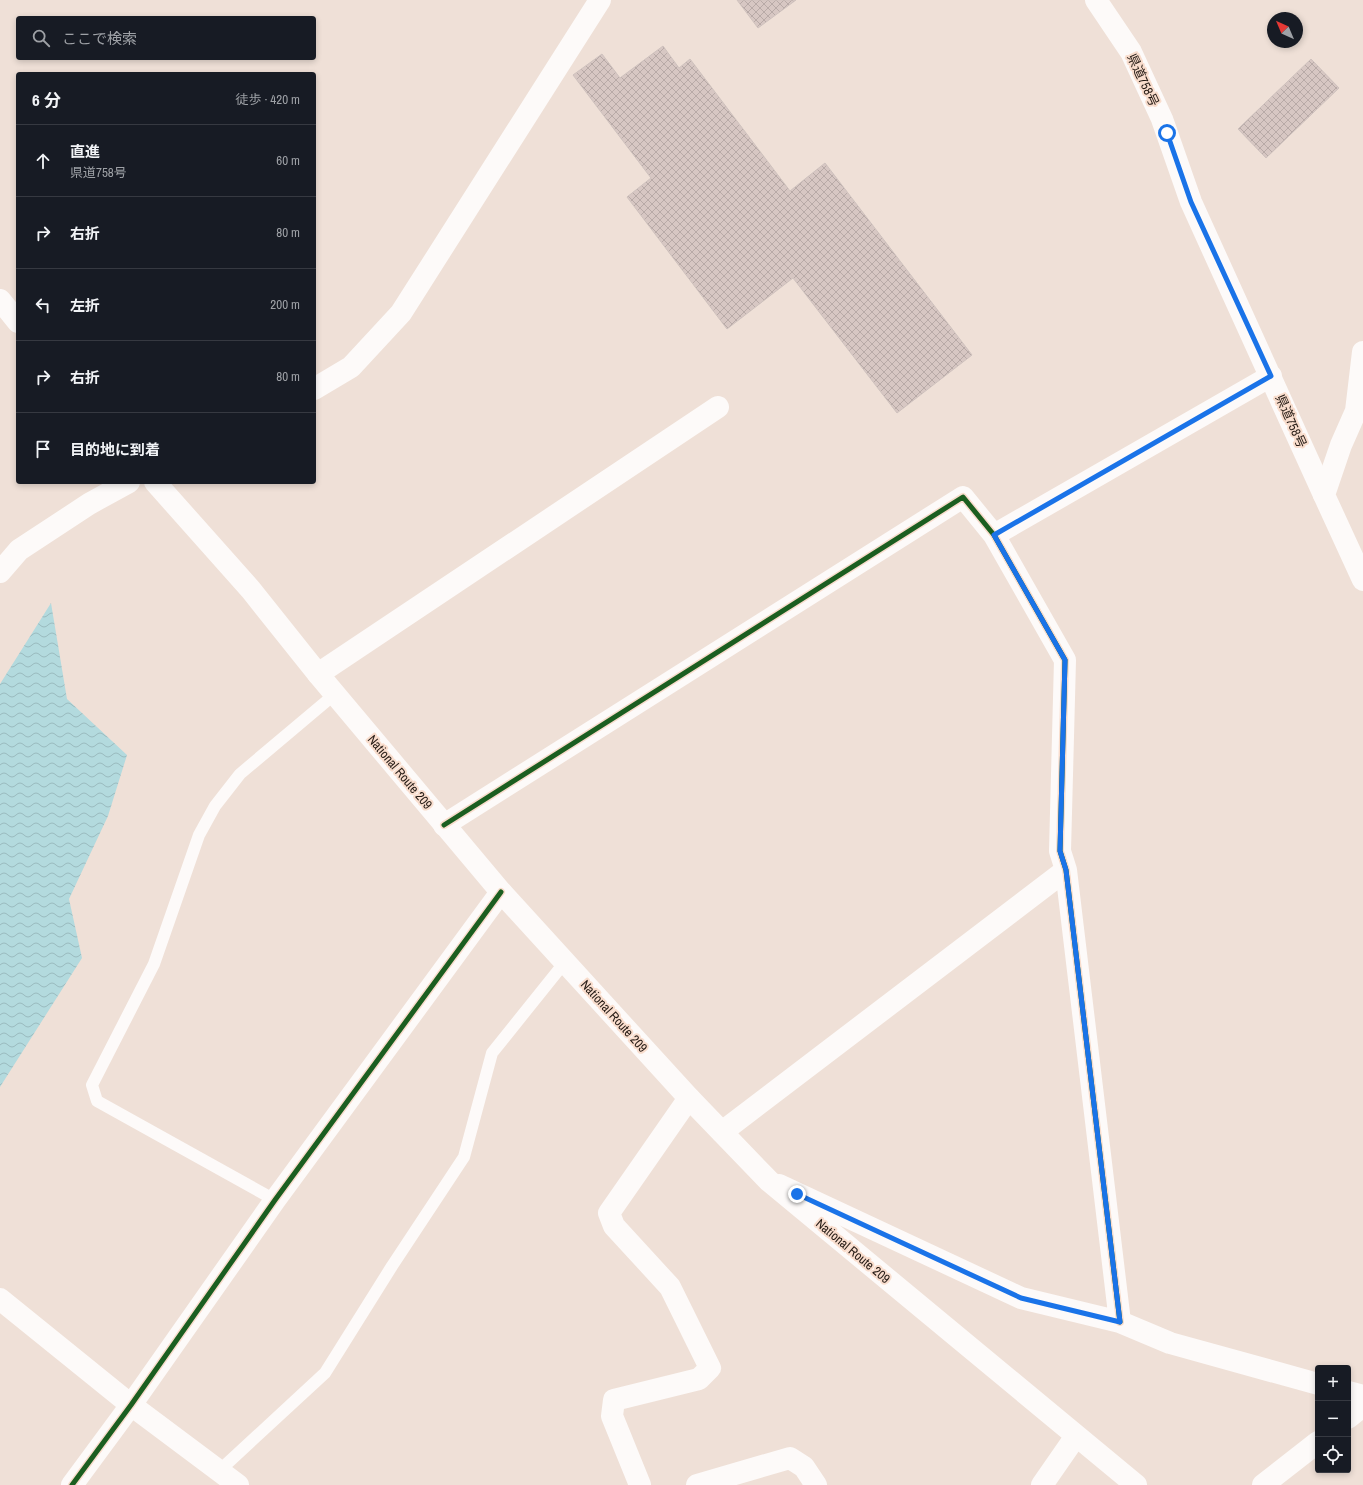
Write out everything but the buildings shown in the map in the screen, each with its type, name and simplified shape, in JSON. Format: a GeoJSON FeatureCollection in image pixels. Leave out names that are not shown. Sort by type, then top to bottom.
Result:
{"type":"FeatureCollection","features":[{"type":"Feature","properties":{"kind":"main road"},"geometry":{"type":"LineString","coordinates":[[316,388],[351,367],[401,313],[600,0]]}},
{"type":"Feature","properties":{"kind":"main road","name":"県道758号"},"geometry":{"type":"LineString","coordinates":[[1096,0],[1134,58],[1162,119],[1191,202],[1363,580]]}},
{"type":"Feature","properties":{"kind":"main road"},"geometry":{"type":"LineString","coordinates":[[0,300],[16,320]]}},
{"type":"Feature","properties":{"kind":"main road"},"geometry":{"type":"LineString","coordinates":[[1324,495],[1341,445],[1356,411],[1363,352]]}},
{"type":"Feature","properties":{"kind":"main road"},"geometry":{"type":"LineString","coordinates":[[994,535],[1271,376]]}},
{"type":"Feature","properties":{"kind":"main road"},"geometry":{"type":"LineString","coordinates":[[318,674],[718,407]]}},
{"type":"Feature","properties":{"kind":"main road"},"geometry":{"type":"LineString","coordinates":[[0,572],[19,550],[89,504],[125,484]]}},
{"type":"Feature","properties":{"kind":"main road","name":"National Route 209"},"geometry":{"type":"LineString","coordinates":[[157,484],[252,590],[318,674],[501,892],[689,1098],[769,1181],[1136,1485]]}},
{"type":"Feature","properties":{"kind":"main road"},"geometry":{"type":"LineString","coordinates":[[444,825],[962,498],[994,535],[1065,660],[1060,851],[1066,870],[1120,1322]]}},
{"type":"Feature","properties":{"kind":"main road"},"geometry":{"type":"LineString","coordinates":[[722,1132],[1066,870]]}},
{"type":"Feature","properties":{"kind":"main road"},"geometry":{"type":"LineString","coordinates":[[72,1485],[132,1405],[275,1200],[501,892]]}},
{"type":"Feature","properties":{"kind":"main road"},"geometry":{"type":"LineString","coordinates":[[640,1485],[612,1416],[614,1400],[699,1379],[710,1368],[670,1287],[614,1226],[609,1213],[689,1098]]}},
{"type":"Feature","properties":{"kind":"main road"},"geometry":{"type":"LineString","coordinates":[[769,1181],[1021,1298],[1120,1322],[1170,1343],[1315,1383]]}},
{"type":"Feature","properties":{"kind":"main road"},"geometry":{"type":"LineString","coordinates":[[0,1299],[132,1405],[238,1485]]}},
{"type":"Feature","properties":{"kind":"main road"},"geometry":{"type":"LineString","coordinates":[[1351,1393],[1363,1396]]}},
{"type":"Feature","properties":{"kind":"main road"},"geometry":{"type":"LineString","coordinates":[[1351,1416],[1363,1406]]}},
{"type":"Feature","properties":{"kind":"main road"},"geometry":{"type":"LineString","coordinates":[[1042,1485],[1076,1436]]}},
{"type":"Feature","properties":{"kind":"main road"},"geometry":{"type":"LineString","coordinates":[[1263,1485],[1315,1444]]}},
{"type":"Feature","properties":{"kind":"main road"},"geometry":{"type":"LineString","coordinates":[[697,1485],[790,1458],[804,1467],[816,1485]]}},
{"type":"Feature","properties":{"kind":"lane"},"geometry":{"type":"LineString","coordinates":[[275,1200],[97,1101],[92,1085],[154,964],[199,836],[215,806],[240,774],[335,694]]}},
{"type":"Feature","properties":{"kind":"lane"},"geometry":{"type":"LineString","coordinates":[[219,1471],[325,1373],[392,1266],[464,1157],[492,1053],[565,962]]}},
{"type":"Feature","properties":{"kind":"water"},"geometry":{"type":"Polygon","coordinates":[[[51,603],[67,699],[127,755],[108,816],[69,899],[82,958],[0,1087],[0,684],[51,603]]]}},
{"type":"Feature","properties":{"kind":"cycle path"},"geometry":{"type":"LineString","coordinates":[[444,825],[963,497],[994,535],[1065,660],[1060,851],[1066,870],[1120,1322]]}},
{"type":"Feature","properties":{"kind":"cycle path"},"geometry":{"type":"LineString","coordinates":[[72,1485],[131,1405],[275,1200],[501,892]]}},
{"type":"Feature","properties":{"kind":"route"},"geometry":{"type":"LineString","coordinates":[[797,1194],[1021,1298],[1120,1322],[1066,870],[1060,851],[1065,660],[994,535],[1271,376],[1191,202],[1167,133]]}}]}
